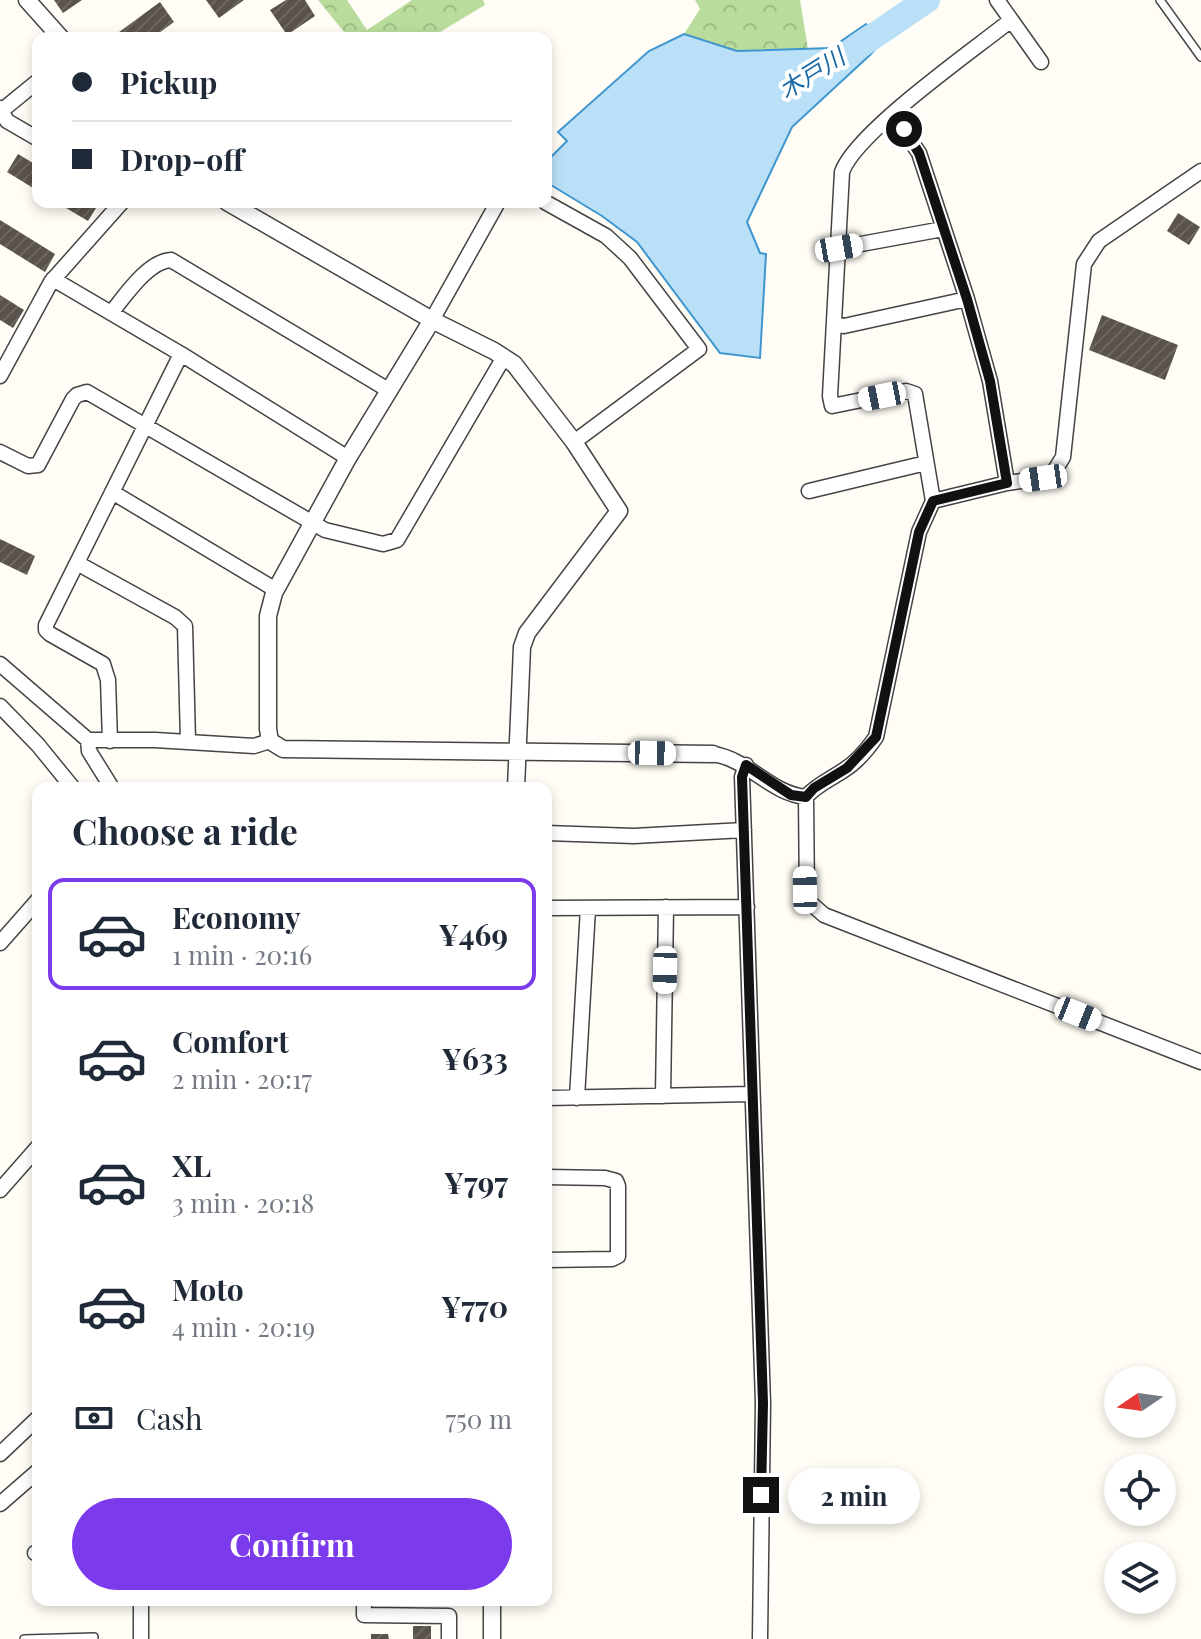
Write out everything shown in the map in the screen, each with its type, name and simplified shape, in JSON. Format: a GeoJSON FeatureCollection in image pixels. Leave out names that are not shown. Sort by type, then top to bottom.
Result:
{"type":"FeatureCollection","features":[{"type":"Feature","properties":{"kind":"street"},"geometry":{"type":"LineString","coordinates":[[27,0],[56,32]]}},
{"type":"Feature","properties":{"kind":"street"},"geometry":{"type":"LineString","coordinates":[[997,0],[1041,62]]}},
{"type":"Feature","properties":{"kind":"street"},"geometry":{"type":"LineString","coordinates":[[1011,20],[892,114],[845,163],[842,172],[830,396],[832,406],[906,391],[915,394],[933,501],[919,532],[876,737],[847,768],[814,788],[806,797],[805,890],[807,900],[817,911],[1201,1062]]}},
{"type":"Feature","properties":{"kind":"street"},"geometry":{"type":"LineString","coordinates":[[32,86],[1,110],[7,121],[32,136]]}},
{"type":"Feature","properties":{"kind":"street"},"geometry":{"type":"LineString","coordinates":[[892,114],[919,153],[967,299],[990,381],[1007,483]]}},
{"type":"Feature","properties":{"kind":"street"},"geometry":{"type":"LineString","coordinates":[[933,501],[1052,475],[1063,457],[1081,278],[1089,253],[1099,241],[1201,171]]}},
{"type":"Feature","properties":{"kind":"street"},"geometry":{"type":"LineString","coordinates":[[552,206],[606,236],[630,258],[699,349],[574,442]]}},
{"type":"Feature","properties":{"kind":"street"},"geometry":{"type":"LineString","coordinates":[[0,376],[53,279],[117,208]]}},
{"type":"Feature","properties":{"kind":"street"},"geometry":{"type":"LineString","coordinates":[[237,208],[432,320],[504,357],[521,370],[574,442],[619,511],[527,633],[519,674],[516,782]]}},
{"type":"Feature","properties":{"kind":"street"},"geometry":{"type":"LineString","coordinates":[[495,208],[432,320],[348,458],[276,590],[268,616],[270,741],[283,749],[725,755],[791,795],[806,797]]}},
{"type":"Feature","properties":{"kind":"street"},"geometry":{"type":"LineString","coordinates":[[839,248],[943,229]]}},
{"type":"Feature","properties":{"kind":"street"},"geometry":{"type":"LineString","coordinates":[[111,313],[152,268],[160,262],[171,260],[390,391]]}},
{"type":"Feature","properties":{"kind":"street"},"geometry":{"type":"LineString","coordinates":[[53,279],[348,458]]}},
{"type":"Feature","properties":{"kind":"street"},"geometry":{"type":"LineString","coordinates":[[834,324],[844,326],[967,299]]}},
{"type":"Feature","properties":{"kind":"street"},"geometry":{"type":"LineString","coordinates":[[110,741],[108,680],[103,664],[46,630],[181,354]]}},
{"type":"Feature","properties":{"kind":"street"},"geometry":{"type":"LineString","coordinates":[[0,452],[28,466],[38,465],[73,399],[82,393],[95,395],[313,524],[335,534],[383,544],[397,540],[504,357]]}},
{"type":"Feature","properties":{"kind":"street"},"geometry":{"type":"LineString","coordinates":[[809,491],[926,463]]}},
{"type":"Feature","properties":{"kind":"street"},"geometry":{"type":"LineString","coordinates":[[112,492],[276,590]]}},
{"type":"Feature","properties":{"kind":"street"},"geometry":{"type":"LineString","coordinates":[[77,563],[175,617],[185,626],[188,741]]}},
{"type":"Feature","properties":{"kind":"street"},"geometry":{"type":"LineString","coordinates":[[0,664],[88,740],[94,760],[108,782]]}},
{"type":"Feature","properties":{"kind":"street"},"geometry":{"type":"LineString","coordinates":[[0,706],[68,782]]}},
{"type":"Feature","properties":{"kind":"street"},"geometry":{"type":"LineString","coordinates":[[88,740],[188,741],[254,746],[270,741]]}},
{"type":"Feature","properties":{"kind":"street"},"geometry":{"type":"LineString","coordinates":[[746,765],[742,777],[763,1403],[760,1639]]}},
{"type":"Feature","properties":{"kind":"street"},"geometry":{"type":"LineString","coordinates":[[552,833],[634,836],[744,830]]}},
{"type":"Feature","properties":{"kind":"street"},"geometry":{"type":"LineString","coordinates":[[0,943],[32,907]]}},
{"type":"Feature","properties":{"kind":"street"},"geometry":{"type":"LineString","coordinates":[[663,1096],[666,907]]}},
{"type":"Feature","properties":{"kind":"street"},"geometry":{"type":"LineString","coordinates":[[552,908],[747,907]]}},
{"type":"Feature","properties":{"kind":"street"},"geometry":{"type":"LineString","coordinates":[[577,1098],[588,908]]}},
{"type":"Feature","properties":{"kind":"street"},"geometry":{"type":"LineString","coordinates":[[552,1098],[752,1094]]}},
{"type":"Feature","properties":{"kind":"street"},"geometry":{"type":"LineString","coordinates":[[0,1190],[32,1154]]}},
{"type":"Feature","properties":{"kind":"street"},"geometry":{"type":"LineString","coordinates":[[552,1177],[616,1181],[618,1256],[612,1259],[552,1260]]}},
{"type":"Feature","properties":{"kind":"street"},"geometry":{"type":"LineString","coordinates":[[0,1454],[32,1424]]}},
{"type":"Feature","properties":{"kind":"street"},"geometry":{"type":"LineString","coordinates":[[0,1504],[32,1476]]}},
{"type":"Feature","properties":{"kind":"street"},"geometry":{"type":"LineString","coordinates":[[141,1606],[141,1639]]}},
{"type":"Feature","properties":{"kind":"street"},"geometry":{"type":"LineString","coordinates":[[364,1606],[364,1615],[414,1608],[449,1616],[449,1639]]}},
{"type":"Feature","properties":{"kind":"street"},"geometry":{"type":"LineString","coordinates":[[492,1606],[492,1639]]}},
{"type":"Feature","properties":{"kind":"lane"},"geometry":{"type":"LineString","coordinates":[[1160,0],[1201,57]]}},
{"type":"Feature","properties":{"kind":"lane"},"geometry":{"type":"LineString","coordinates":[[24,1639],[94,1637]]}},
{"type":"Feature","properties":{"kind":"green space"},"geometry":{"type":"Polygon","coordinates":[[[318,0],[347,0],[367,30],[412,0],[483,0],[485,5],[440,32],[344,32],[318,0]]]}},
{"type":"Feature","properties":{"kind":"green space"},"geometry":{"type":"Polygon","coordinates":[[[695,0],[800,0],[808,49],[737,51],[684,34],[700,9],[695,0]]]}},
{"type":"Feature","properties":{"kind":"water"},"geometry":{"type":"Polygon","coordinates":[[[879,22],[888,35],[792,127],[747,222],[760,253],[766,254],[760,358],[720,353],[637,242],[552,186],[552,156],[567,141],[558,132],[649,51],[684,34],[737,51],[831,48],[866,24],[869,28],[879,22]]]}},
{"type":"Feature","properties":{"kind":"building"},"geometry":{"type":"Polygon","coordinates":[[[54,0],[82,0],[63,13],[54,0]]]}},
{"type":"Feature","properties":{"kind":"building"},"geometry":{"type":"Polygon","coordinates":[[[206,0],[244,0],[219,18],[206,0]]]}},
{"type":"Feature","properties":{"kind":"building"},"geometry":{"type":"Polygon","coordinates":[[[286,0],[305,0],[315,16],[291,32],[285,32],[270,10],[286,0]]]}},
{"type":"Feature","properties":{"kind":"building"},"geometry":{"type":"Polygon","coordinates":[[[160,2],[174,22],[160,32],[119,32],[160,2]]]}},
{"type":"Feature","properties":{"kind":"building"},"geometry":{"type":"Polygon","coordinates":[[[18,154],[32,162],[32,187],[7,172],[18,154]]]}},
{"type":"Feature","properties":{"kind":"building"},"geometry":{"type":"Polygon","coordinates":[[[66,208],[96,208],[88,221],[66,208]]]}},
{"type":"Feature","properties":{"kind":"building"},"geometry":{"type":"Polygon","coordinates":[[[1178,213],[1200,227],[1189,245],[1167,231],[1178,213]]]}},
{"type":"Feature","properties":{"kind":"building"},"geometry":{"type":"Polygon","coordinates":[[[0,220],[55,254],[45,272],[0,244],[0,220]]]}},
{"type":"Feature","properties":{"kind":"building"},"geometry":{"type":"Polygon","coordinates":[[[0,295],[24,310],[13,328],[0,320],[0,295]]]}},
{"type":"Feature","properties":{"kind":"building"},"geometry":{"type":"Polygon","coordinates":[[[1102,315],[1178,345],[1165,380],[1089,350],[1102,315]]]}},
{"type":"Feature","properties":{"kind":"building"},"geometry":{"type":"Polygon","coordinates":[[[0,539],[35,556],[27,575],[0,562],[0,539]]]}},
{"type":"Feature","properties":{"kind":"building"},"geometry":{"type":"Polygon","coordinates":[[[413,1626],[431,1626],[431,1639],[413,1639],[413,1626]]]}},
{"type":"Feature","properties":{"kind":"building"},"geometry":{"type":"Polygon","coordinates":[[[371,1634],[388,1634],[389,1639],[371,1639],[371,1634]]]}},
{"type":"Feature","properties":{"kind":"waterway","name":"木戸川"},"geometry":{"type":"LineString","coordinates":[[856,48],[927,0]]}},
{"type":"Feature","properties":{"kind":"route"},"geometry":{"type":"LineString","coordinates":[[761,1495],[763,1403],[743,771],[746,765],[791,795],[806,797],[814,788],[860,757],[876,737],[919,532],[933,501],[1007,483],[990,381],[967,299],[919,153],[904,129]]}}]}
